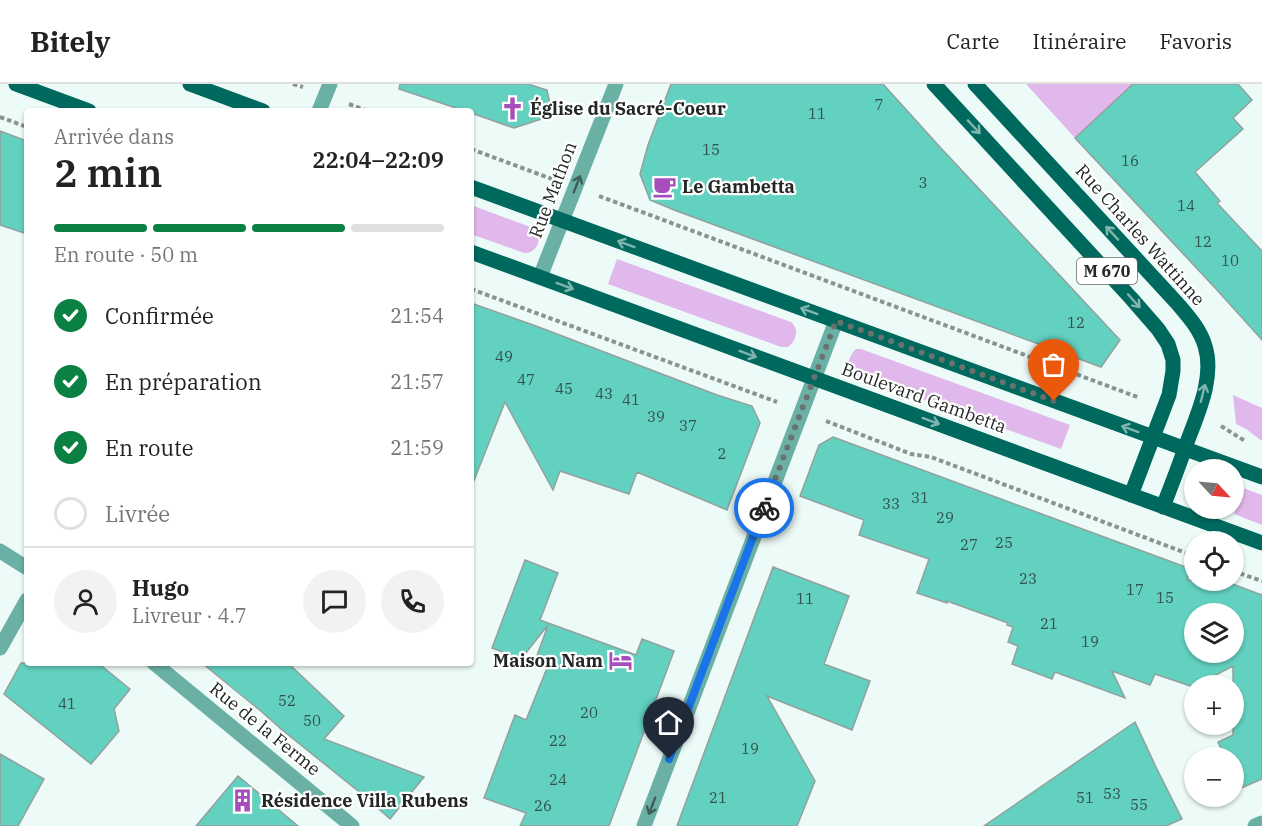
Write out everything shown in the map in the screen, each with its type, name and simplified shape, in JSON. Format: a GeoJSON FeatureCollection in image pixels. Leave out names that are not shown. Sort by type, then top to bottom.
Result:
{"type":"FeatureCollection","features":[{"type":"Feature","properties":{"kind":"main road"},"geometry":{"type":"LineString","coordinates":[[16,84],[81,108]]}},
{"type":"Feature","properties":{"kind":"main road"},"geometry":{"type":"LineString","coordinates":[[190,84],[255,108]]}},
{"type":"Feature","properties":{"kind":"main road","name":"M 670"},"geometry":{"type":"LineString","coordinates":[[934,84],[1131,298],[1168,344],[1173,360],[1173,379],[1131,495]]}},
{"type":"Feature","properties":{"kind":"main road","name":"Rue Charles Wattinne"},"geometry":{"type":"LineString","coordinates":[[975,84],[1177,303],[1196,327],[1205,347],[1208,369],[1206,385],[1163,507]]}},
{"type":"Feature","properties":{"kind":"main road"},"geometry":{"type":"LineString","coordinates":[[474,188],[1262,477]]}},
{"type":"Feature","properties":{"kind":"main road","name":"Boulevard Gambetta"},"geometry":{"type":"LineString","coordinates":[[474,253],[1262,543]]}},
{"type":"Feature","properties":{"kind":"street"},"geometry":{"type":"LineString","coordinates":[[320,108],[330,84]]}},
{"type":"Feature","properties":{"kind":"street","name":"Rue Mathon"},"geometry":{"type":"LineString","coordinates":[[540,277],[616,84]]}},
{"type":"Feature","properties":{"kind":"street"},"geometry":{"type":"LineString","coordinates":[[644,826],[836,321]]}},
{"type":"Feature","properties":{"kind":"street"},"geometry":{"type":"LineString","coordinates":[[0,551],[24,566]]}},
{"type":"Feature","properties":{"kind":"street"},"geometry":{"type":"LineString","coordinates":[[0,648],[24,605]]}},
{"type":"Feature","properties":{"kind":"street","name":"Rue de la Ferme"},"geometry":{"type":"LineString","coordinates":[[158,666],[352,826]]}},
{"type":"Feature","properties":{"kind":"street"},"geometry":{"type":"LineString","coordinates":[[1255,826],[1262,823]]}},
{"type":"Feature","properties":{"kind":"path"},"geometry":{"type":"LineString","coordinates":[[0,117],[24,126]]}},
{"type":"Feature","properties":{"kind":"path"},"geometry":{"type":"LineString","coordinates":[[474,150],[1164,408]]}},
{"type":"Feature","properties":{"kind":"path"},"geometry":{"type":"LineString","coordinates":[[474,290],[1184,552]]}},
{"type":"Feature","properties":{"kind":"path"},"geometry":{"type":"LineString","coordinates":[[1097,417],[1109,386]]}},
{"type":"Feature","properties":{"kind":"path"},"geometry":{"type":"LineString","coordinates":[[1196,418],[1220,425],[1249,443]]}},
{"type":"Feature","properties":{"kind":"path"},"geometry":{"type":"LineString","coordinates":[[1244,575],[1262,581]]}},
{"type":"Feature","properties":{"kind":"shaded area"},"geometry":{"type":"Polygon","coordinates":[[[1026,84],[1134,84],[1075,138],[1026,84]]]}},
{"type":"Feature","properties":{"kind":"shaded area"},"geometry":{"type":"Polygon","coordinates":[[[474,206],[536,229],[539,237],[538,245],[529,253],[474,235],[474,206]]]}},
{"type":"Feature","properties":{"kind":"shaded area"},"geometry":{"type":"Polygon","coordinates":[[[617,259],[791,322],[796,331],[795,338],[788,347],[781,347],[608,284],[617,259]]]}},
{"type":"Feature","properties":{"kind":"shaded area"},"geometry":{"type":"Polygon","coordinates":[[[856,349],[1070,425],[1061,449],[850,373],[847,368],[848,363],[856,349]]]}},
{"type":"Feature","properties":{"kind":"shaded area"},"geometry":{"type":"Polygon","coordinates":[[[1233,395],[1262,408],[1262,441],[1236,424],[1233,395]]]}},
{"type":"Feature","properties":{"kind":"shaded area"},"geometry":{"type":"Polygon","coordinates":[[[1244,488],[1262,495],[1262,525],[1244,518],[1244,488]]]}},
{"type":"Feature","properties":{"kind":"building","name":"Église du Sacré-Coeur"},"geometry":{"type":"Polygon","coordinates":[[[400,84],[528,84],[547,90],[550,104],[545,118],[514,128],[474,114],[474,108],[456,108],[399,89],[400,84]]]}},
{"type":"Feature","properties":{"kind":"building"},"geometry":{"type":"Polygon","coordinates":[[[671,84],[883,84],[1120,340],[1101,367],[650,200],[640,174],[648,145],[671,84]]]}},
{"type":"Feature","properties":{"kind":"building"},"geometry":{"type":"Polygon","coordinates":[[[1133,84],[1238,84],[1252,100],[1233,118],[1243,129],[1195,172],[1220,201],[1217,203],[1262,251],[1262,340],[1075,138],[1133,84]]]}},
{"type":"Feature","properties":{"kind":"building"},"geometry":{"type":"Polygon","coordinates":[[[0,131],[24,140],[24,233],[0,225],[0,131]]]}},
{"type":"Feature","properties":{"kind":"building"},"geometry":{"type":"Polygon","coordinates":[[[474,304],[752,406],[760,423],[727,510],[637,472],[629,494],[560,471],[553,490],[505,402],[474,480],[474,304]]]}},
{"type":"Feature","properties":{"kind":"building"},"geometry":{"type":"Polygon","coordinates":[[[833,437],[1184,566],[1184,591],[1244,591],[1244,588],[1262,595],[1262,779],[1244,787],[1244,747],[1220,747],[1218,742],[1233,735],[1244,735],[1244,675],[1233,675],[1233,666],[1216,675],[1184,675],[1184,684],[1155,674],[1150,685],[1112,671],[1125,698],[1055,672],[1052,679],[1012,664],[1018,646],[1008,642],[1013,627],[1007,625],[1008,623],[917,593],[929,559],[859,535],[864,520],[800,496],[819,445],[833,437]]]}},
{"type":"Feature","properties":{"kind":"building"},"geometry":{"type":"Polygon","coordinates":[[[525,560],[558,573],[540,620],[636,655],[642,639],[674,651],[609,826],[520,826],[526,813],[484,798],[515,715],[526,720],[547,668],[534,664],[548,625],[521,659],[492,648],[525,560]]]}},
{"type":"Feature","properties":{"kind":"building"},"geometry":{"type":"Polygon","coordinates":[[[773,567],[849,596],[824,664],[870,681],[852,730],[767,696],[815,781],[797,826],[677,826],[773,567]]]}},
{"type":"Feature","properties":{"kind":"building"},"geometry":{"type":"Polygon","coordinates":[[[21,663],[24,663],[24,666],[102,666],[130,689],[114,709],[119,731],[91,764],[4,694],[21,663]]]}},
{"type":"Feature","properties":{"kind":"building"},"geometry":{"type":"Polygon","coordinates":[[[206,666],[291,666],[344,716],[324,739],[424,777],[390,819],[206,666]]]}},
{"type":"Feature","properties":{"kind":"building"},"geometry":{"type":"Polygon","coordinates":[[[1135,722],[1182,819],[1166,826],[984,826],[1135,722]]]}},
{"type":"Feature","properties":{"kind":"building"},"geometry":{"type":"Polygon","coordinates":[[[0,754],[44,779],[18,826],[0,826],[0,754]]]}},
{"type":"Feature","properties":{"kind":"building","name":"Résidence Villa Rubens"},"geometry":{"type":"Polygon","coordinates":[[[238,776],[298,826],[196,826],[238,776]]]}},
{"type":"Feature","properties":{"kind":"way so far"},"geometry":{"type":"LineString","coordinates":[[764,508],[836,321],[1054,401]]}},
{"type":"Feature","properties":{"kind":"place","name":"Église du Sacré-Coeur"},"geometry":{"type":"Point","coordinates":[512,109]}},
{"type":"Feature","properties":{"kind":"place","name":"Le Gambetta"},"geometry":{"type":"Point","coordinates":[664,187]}},
{"type":"Feature","properties":{"kind":"place","name":"Maison Nam"},"geometry":{"type":"Point","coordinates":[621,661]}},
{"type":"Feature","properties":{"kind":"place","name":"Résidence Villa Rubens"},"geometry":{"type":"Point","coordinates":[243,801]}},
{"type":"Feature","properties":{"kind":"route"},"geometry":{"type":"LineString","coordinates":[[669,759],[764,508]]}}]}
